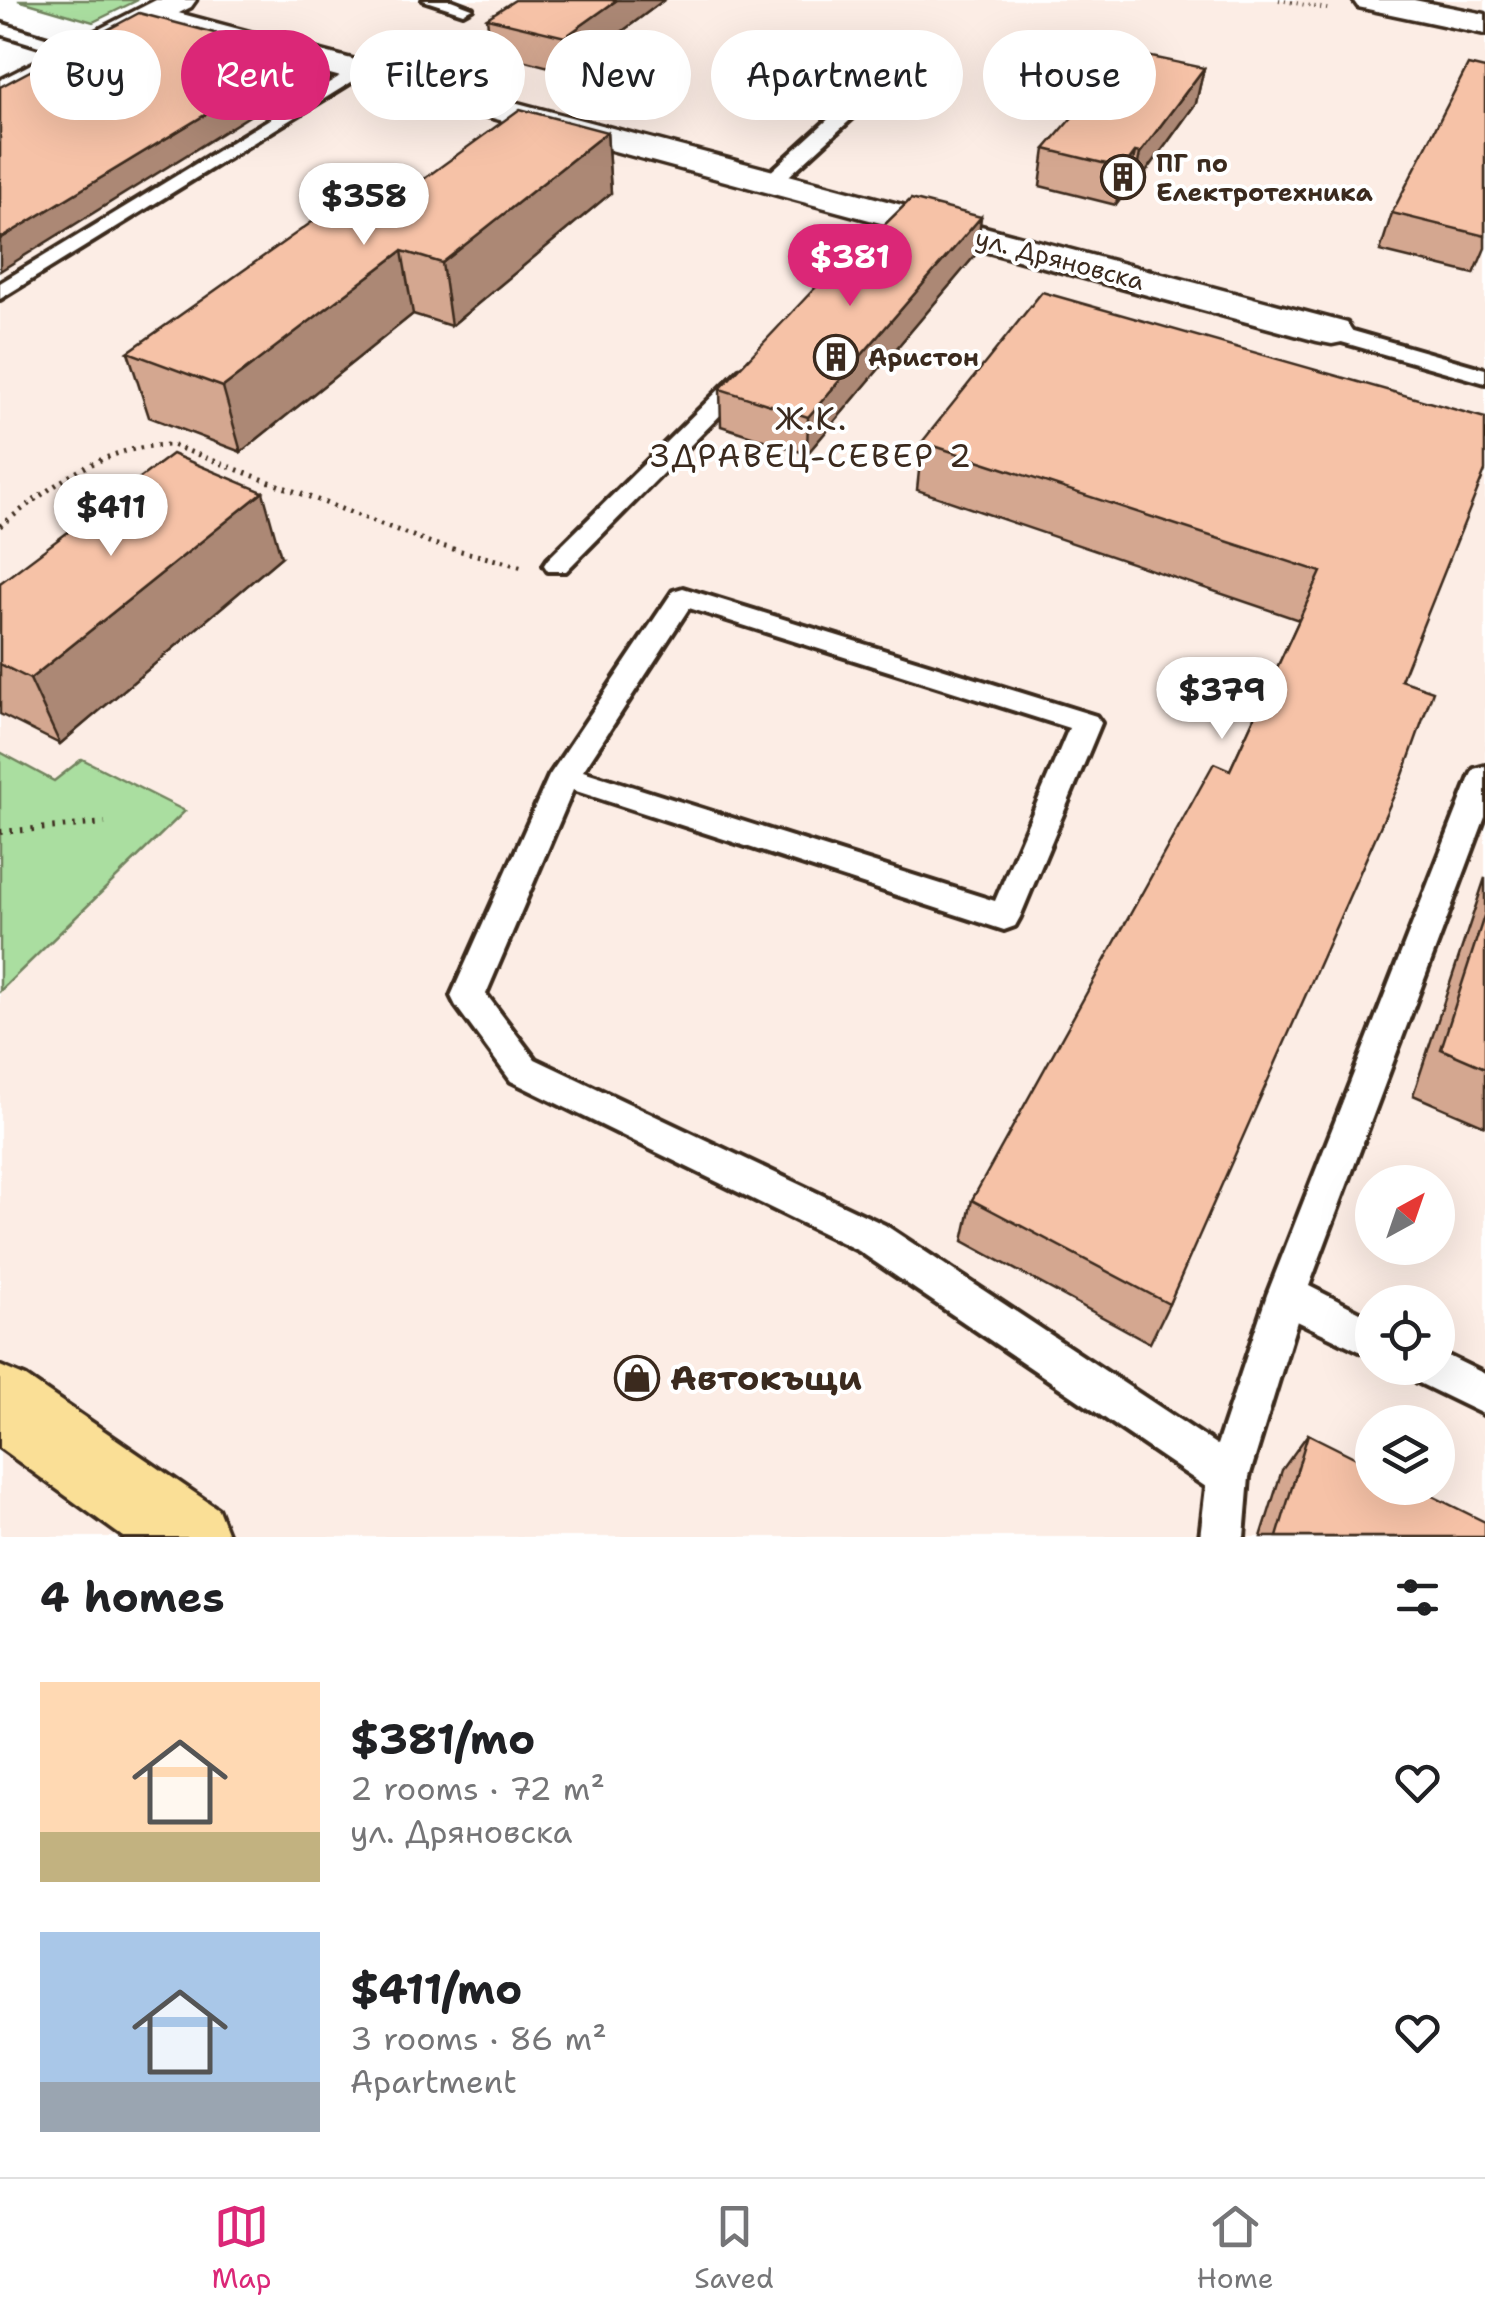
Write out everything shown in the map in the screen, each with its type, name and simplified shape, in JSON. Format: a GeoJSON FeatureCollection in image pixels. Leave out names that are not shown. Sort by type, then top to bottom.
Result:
{"type":"FeatureCollection","features":[{"type":"Feature","properties":{"kind":"main road"},"geometry":{"type":"LineString","coordinates":[[0,1403],[190,1537]]}},
{"type":"Feature","properties":{"kind":"street"},"geometry":{"type":"LineString","coordinates":[[1381,1],[1485,24]]}},
{"type":"Feature","properties":{"kind":"street"},"geometry":{"type":"LineString","coordinates":[[122,30],[165,8]]}},
{"type":"Feature","properties":{"kind":"street","name":"ул. Дряновска"},"geometry":{"type":"LineString","coordinates":[[165,8],[350,70]]}},
{"type":"Feature","properties":{"kind":"street"},"geometry":{"type":"LineString","coordinates":[[0,93],[30,78]]}},
{"type":"Feature","properties":{"kind":"street","name":"ул. Дряновска"},"geometry":{"type":"LineString","coordinates":[[525,116],[772,181],[897,224],[1332,332]]}},
{"type":"Feature","properties":{"kind":"lane"},"geometry":{"type":"LineString","coordinates":[[431,0],[463,8]]}},
{"type":"Feature","properties":{"kind":"lane"},"geometry":{"type":"LineString","coordinates":[[0,28],[30,38]]}},
{"type":"Feature","properties":{"kind":"lane"},"geometry":{"type":"LineString","coordinates":[[0,292],[350,75]]}},
{"type":"Feature","properties":{"kind":"lane"},"geometry":{"type":"LineString","coordinates":[[772,181],[839,120]]}},
{"type":"Feature","properties":{"kind":"lane"},"geometry":{"type":"LineString","coordinates":[[1332,332],[1485,376]]}},
{"type":"Feature","properties":{"kind":"lane"},"geometry":{"type":"LineString","coordinates":[[557,565],[765,356]]}},
{"type":"Feature","properties":{"kind":"lane"},"geometry":{"type":"LineString","coordinates":[[564,776],[1004,917],[1086,723],[683,597],[564,776],[468,996],[523,1070],[872,1238],[1228,1476]]}},
{"type":"Feature","properties":{"kind":"lane"},"geometry":{"type":"LineString","coordinates":[[1222,1537],[1228,1476],[1286,1295],[1485,777]]}},
{"type":"Feature","properties":{"kind":"lane"},"geometry":{"type":"LineString","coordinates":[[1286,1295],[1355,1330]]}},
{"type":"Feature","properties":{"kind":"lane"},"geometry":{"type":"LineString","coordinates":[[1455,1380],[1485,1394]]}},
{"type":"Feature","properties":{"kind":"path"},"geometry":{"type":"LineString","coordinates":[[0,526],[72,473],[116,449],[158,444],[172,445],[434,544],[518,568],[557,565]]}},
{"type":"Feature","properties":{"kind":"path"},"geometry":{"type":"LineString","coordinates":[[0,832],[105,823]]}},
{"type":"Feature","properties":{"kind":"shaded area"},"geometry":{"type":"Polygon","coordinates":[[[163,0],[1485,0],[1485,1537],[4,1537],[0,1534],[0,991],[184,811],[54,782],[0,752],[0,84],[30,69],[30,120],[161,120],[161,30],[105,30],[163,0]]]}},
{"type":"Feature","properties":{"kind":"green space"},"geometry":{"type":"Polygon","coordinates":[[[18,0],[138,0],[93,22],[18,0]]]}},
{"type":"Feature","properties":{"kind":"green space"},"geometry":{"type":"Polygon","coordinates":[[[0,752],[54,781],[82,759],[185,811],[0,991],[0,752]]]}},
{"type":"Feature","properties":{"kind":"building"},"geometry":{"type":"Polygon","coordinates":[[[515,0],[617,0],[575,30],[545,32],[487,18],[515,0]]]}},
{"type":"Feature","properties":{"kind":"building"},"geometry":{"type":"Polygon","coordinates":[[[139,13],[203,30],[181,30],[181,120],[196,120],[0,239],[0,87],[30,71],[30,120],[161,120],[161,30],[107,30],[139,13]]]}},
{"type":"Feature","properties":{"kind":"building"},"geometry":{"type":"Polygon","coordinates":[[[1156,58],[1204,68],[1140,153],[1135,152],[1123,168],[1045,149],[1070,120],[1156,120],[1156,58]]]}},
{"type":"Feature","properties":{"kind":"building"},"geometry":{"type":"Polygon","coordinates":[[[1468,65],[1485,69],[1485,236],[1392,213],[1468,65]]]}},
{"type":"Feature","properties":{"kind":"building"},"geometry":{"type":"Polygon","coordinates":[[[525,110],[545,116],[545,120],[562,120],[607,132],[442,263],[402,251],[223,387],[128,352],[336,205],[373,216],[505,120],[525,120],[525,110]]]}},
{"type":"Feature","properties":{"kind":"building"},"geometry":{"type":"Polygon","coordinates":[[[911,199],[981,217],[808,417],[720,389],[814,289],[911,199]]]}},
{"type":"Feature","properties":{"kind":"building"},"geometry":{"type":"Polygon","coordinates":[[[1042,292],[1485,418],[1485,471],[1401,680],[1433,691],[1403,775],[1169,1304],[972,1200],[1214,763],[1230,770],[1321,572],[922,442],[1042,292]]]}},
{"type":"Feature","properties":{"kind":"building"},"geometry":{"type":"Polygon","coordinates":[[[172,454],[263,492],[30,679],[0,664],[0,583],[172,454]]]}},
{"type":"Feature","properties":{"kind":"building"},"geometry":{"type":"Polygon","coordinates":[[[1485,913],[1485,1068],[1441,1049],[1485,913]]]}},
{"type":"Feature","properties":{"kind":"building"},"geometry":{"type":"Polygon","coordinates":[[[1308,1434],[1355,1458],[1355,1505],[1450,1505],[1485,1522],[1485,1537],[1277,1537],[1308,1434]]]}},
{"type":"Feature","properties":{"kind":"place","name":"ПГ по Електротехника"},"geometry":{"type":"Point","coordinates":[1123,177]}},
{"type":"Feature","properties":{"kind":"place","name":"Аристон"},"geometry":{"type":"Point","coordinates":[836,357]}},
{"type":"Feature","properties":{"kind":"place","name":"Автокъщи"},"geometry":{"type":"Point","coordinates":[637,1378]}},
{"type":"Feature","properties":{"kind":"district","name":"Ж.К. ЗДРАВЕЦ-СЕВЕР 2"},"geometry":{"type":"Point","coordinates":[812,438]}}]}
